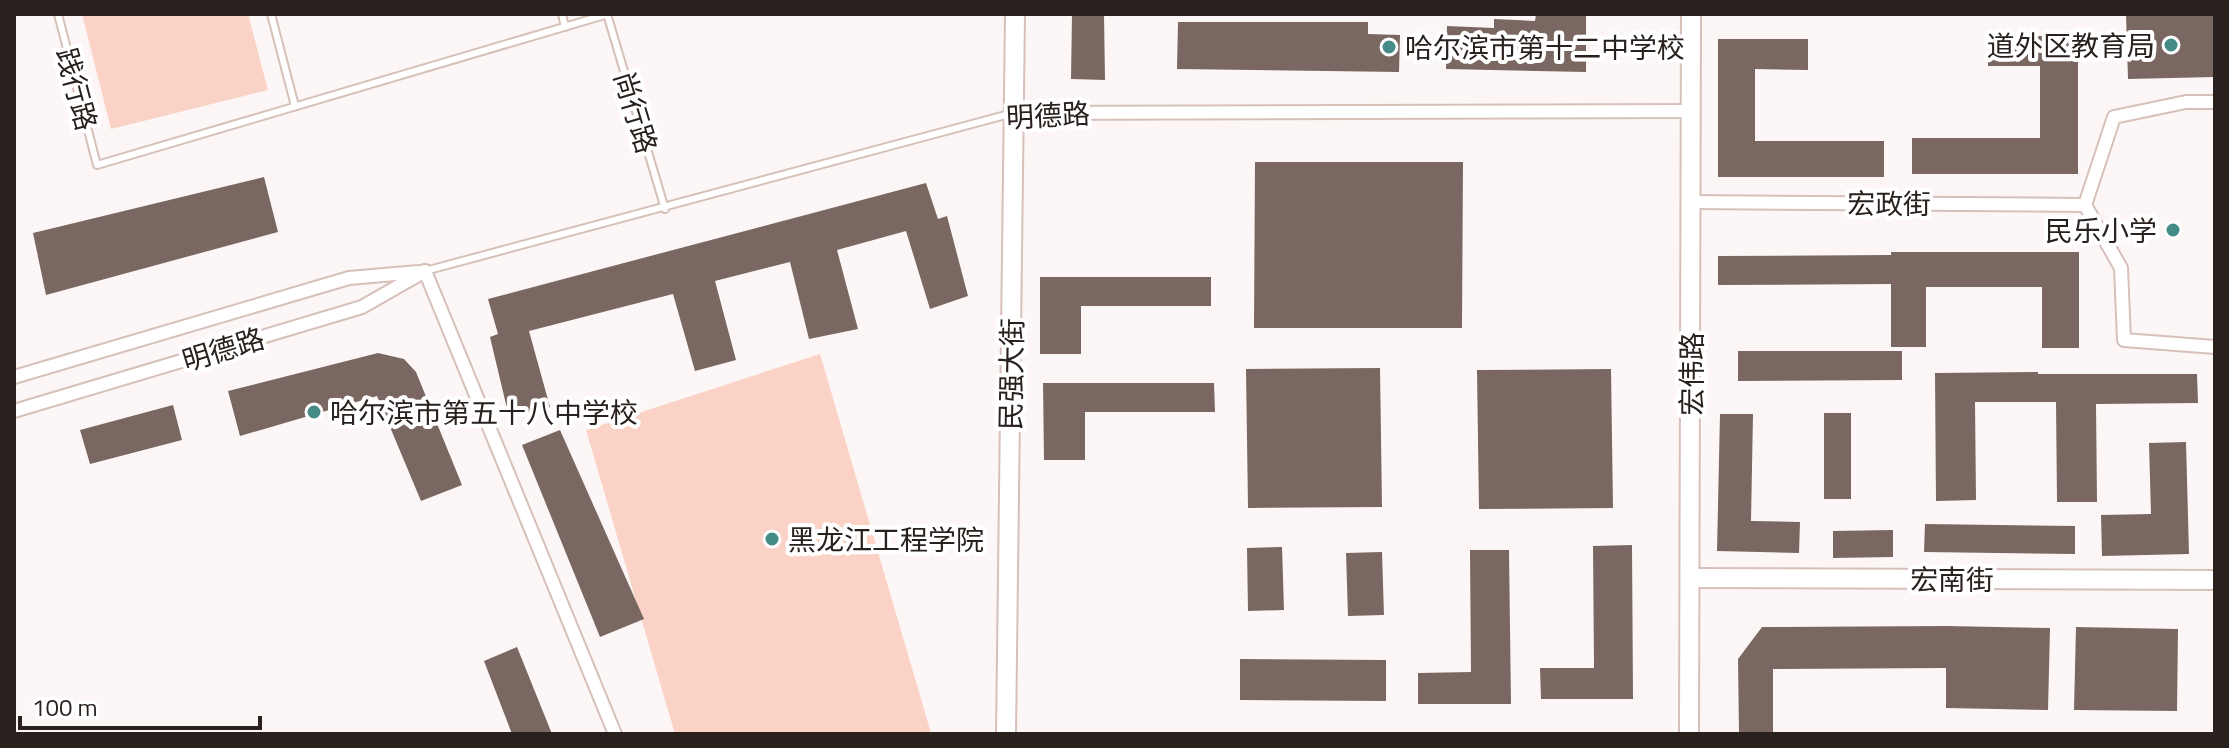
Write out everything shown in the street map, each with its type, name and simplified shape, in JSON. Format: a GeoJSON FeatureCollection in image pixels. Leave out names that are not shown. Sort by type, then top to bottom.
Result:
{"type":"FeatureCollection","features":[{"type":"Feature","properties":{"kind":"street","name":"民强大街"},"geometry":{"type":"LineString","coordinates":[[1006,734],[1015,14]]}},
{"type":"Feature","properties":{"kind":"street","name":"宏伟路"},"geometry":{"type":"LineString","coordinates":[[1689,734],[1691,14]]}},
{"type":"Feature","properties":{"kind":"street"},"geometry":{"type":"LineString","coordinates":[[2215,102],[2186,102],[2114,117],[2085,205],[2121,268],[2124,340],[2215,347]]}},
{"type":"Feature","properties":{"kind":"street","name":"明德路"},"geometry":{"type":"LineString","coordinates":[[1014,113],[1692,111]]}},
{"type":"Feature","properties":{"kind":"street","name":"宏政街"},"geometry":{"type":"LineString","coordinates":[[1692,202],[2085,205]]}},
{"type":"Feature","properties":{"kind":"street","name":"明德路"},"geometry":{"type":"LineString","coordinates":[[14,377],[349,278],[425,271]]}},
{"type":"Feature","properties":{"kind":"street","name":"明德路"},"geometry":{"type":"LineString","coordinates":[[14,411],[362,307],[425,271]]}},
{"type":"Feature","properties":{"kind":"street"},"geometry":{"type":"LineString","coordinates":[[425,271],[615,734]]}},
{"type":"Feature","properties":{"kind":"street","name":"宏南街"},"geometry":{"type":"LineString","coordinates":[[1690,578],[2215,580]]}},
{"type":"Feature","properties":{"kind":"lane","name":"践行路"},"geometry":{"type":"LineString","coordinates":[[58,14],[97,165],[295,106]]}},
{"type":"Feature","properties":{"kind":"lane"},"geometry":{"type":"LineString","coordinates":[[271,14],[295,106],[607,14]]}},
{"type":"Feature","properties":{"kind":"lane"},"geometry":{"type":"LineString","coordinates":[[562,14],[565,27]]}},
{"type":"Feature","properties":{"kind":"lane","name":"尚行路"},"geometry":{"type":"LineString","coordinates":[[607,14],[665,209]]}},
{"type":"Feature","properties":{"kind":"lane","name":"明德路"},"geometry":{"type":"LineString","coordinates":[[425,271],[1014,113]]}},
{"type":"Feature","properties":{"kind":"shaded area"},"geometry":{"type":"Polygon","coordinates":[[[82,14],[248,14],[268,90],[111,129],[82,14]]]}},
{"type":"Feature","properties":{"kind":"shaded area"},"geometry":{"type":"Polygon","coordinates":[[[820,354],[931,733],[675,734],[586,430],[820,354]]]}},
{"type":"Feature","properties":{"kind":"building"},"geometry":{"type":"Polygon","coordinates":[[[1072,14],[1104,14],[1105,80],[1071,79],[1072,14]]]}},
{"type":"Feature","properties":{"kind":"building"},"geometry":{"type":"Polygon","coordinates":[[[1536,14],[1586,14],[1586,72],[1446,69],[1447,26],[1494,28],[1494,19],[1535,21],[1536,14]]]}},
{"type":"Feature","properties":{"kind":"building","name":"道外区教育局"},"geometry":{"type":"Polygon","coordinates":[[[2126,14],[2215,14],[2215,77],[2128,79],[2126,14]]]}},
{"type":"Feature","properties":{"kind":"building"},"geometry":{"type":"Polygon","coordinates":[[[1178,22],[1368,22],[1368,34],[1400,35],[1399,72],[1177,69],[1178,22]]]}},
{"type":"Feature","properties":{"kind":"building"},"geometry":{"type":"Polygon","coordinates":[[[1988,36],[2078,36],[2078,174],[1912,174],[1912,138],[2040,138],[2040,66],[1988,66],[1988,36]]]}},
{"type":"Feature","properties":{"kind":"building"},"geometry":{"type":"Polygon","coordinates":[[[1718,39],[1808,39],[1808,70],[1755,69],[1755,141],[1884,141],[1884,177],[1718,177],[1718,39]]]}},
{"type":"Feature","properties":{"kind":"building"},"geometry":{"type":"Polygon","coordinates":[[[1255,162],[1463,162],[1462,328],[1254,328],[1255,162]]]}},
{"type":"Feature","properties":{"kind":"building"},"geometry":{"type":"Polygon","coordinates":[[[264,177],[278,232],[46,295],[33,233],[264,177]]]}},
{"type":"Feature","properties":{"kind":"building"},"geometry":{"type":"Polygon","coordinates":[[[926,183],[938,219],[947,216],[968,296],[930,309],[906,231],[837,250],[858,329],[809,339],[790,262],[715,281],[736,360],[695,371],[673,294],[529,331],[550,407],[509,417],[490,337],[498,334],[488,299],[926,183]]]}},
{"type":"Feature","properties":{"kind":"building"},"geometry":{"type":"Polygon","coordinates":[[[1891,252],[2079,252],[2079,348],[2042,348],[2042,287],[1926,287],[1926,347],[1891,347],[1891,284],[1718,285],[1718,256],[1891,255],[1891,252]]]}},
{"type":"Feature","properties":{"kind":"building"},"geometry":{"type":"Polygon","coordinates":[[[1040,277],[1211,277],[1211,306],[1081,306],[1081,354],[1040,354],[1040,277]]]}},
{"type":"Feature","properties":{"kind":"building"},"geometry":{"type":"Polygon","coordinates":[[[1738,351],[1902,351],[1902,380],[1738,381],[1738,351]]]}},
{"type":"Feature","properties":{"kind":"building"},"geometry":{"type":"Polygon","coordinates":[[[378,353],[404,359],[416,372],[462,485],[421,501],[377,396],[240,436],[228,391],[378,353]]]}},
{"type":"Feature","properties":{"kind":"building"},"geometry":{"type":"Polygon","coordinates":[[[1380,368],[1382,507],[1248,508],[1246,369],[1380,368]]]}},
{"type":"Feature","properties":{"kind":"building"},"geometry":{"type":"Polygon","coordinates":[[[1611,369],[1613,508],[1479,509],[1477,370],[1611,369]]]}},
{"type":"Feature","properties":{"kind":"building"},"geometry":{"type":"Polygon","coordinates":[[[1935,373],[2197,374],[2198,403],[2096,404],[2097,502],[2057,502],[2056,402],[1975,402],[1976,500],[1936,501],[1935,373]]]}},
{"type":"Feature","properties":{"kind":"building"},"geometry":{"type":"Polygon","coordinates":[[[1043,383],[1214,383],[1215,412],[1085,412],[1085,460],[1044,460],[1043,383]]]}},
{"type":"Feature","properties":{"kind":"building"},"geometry":{"type":"Polygon","coordinates":[[[173,405],[182,440],[90,464],[80,430],[173,405]]]}},
{"type":"Feature","properties":{"kind":"building"},"geometry":{"type":"Polygon","coordinates":[[[1824,413],[1851,413],[1851,499],[1824,499],[1824,413]]]}},
{"type":"Feature","properties":{"kind":"building"},"geometry":{"type":"Polygon","coordinates":[[[1720,414],[1753,414],[1751,521],[1800,522],[1799,553],[1717,551],[1720,414]]]}},
{"type":"Feature","properties":{"kind":"building"},"geometry":{"type":"Polygon","coordinates":[[[560,430],[644,619],[600,637],[522,445],[560,430]]]}},
{"type":"Feature","properties":{"kind":"building"},"geometry":{"type":"Polygon","coordinates":[[[2186,442],[2189,554],[2102,556],[2101,515],[2151,514],[2149,443],[2186,442]]]}},
{"type":"Feature","properties":{"kind":"building"},"geometry":{"type":"Polygon","coordinates":[[[1925,524],[2075,526],[2075,554],[1924,552],[1925,524]]]}},
{"type":"Feature","properties":{"kind":"building"},"geometry":{"type":"Polygon","coordinates":[[[1893,530],[1893,557],[1833,558],[1833,531],[1893,530]]]}},
{"type":"Feature","properties":{"kind":"building"},"geometry":{"type":"Polygon","coordinates":[[[1632,545],[1633,699],[1541,699],[1540,668],[1594,668],[1593,546],[1632,545]]]}},
{"type":"Feature","properties":{"kind":"building"},"geometry":{"type":"Polygon","coordinates":[[[1282,547],[1284,610],[1248,611],[1247,548],[1282,547]]]}},
{"type":"Feature","properties":{"kind":"building"},"geometry":{"type":"Polygon","coordinates":[[[1470,550],[1509,550],[1511,704],[1418,704],[1418,673],[1471,672],[1470,550]]]}},
{"type":"Feature","properties":{"kind":"building"},"geometry":{"type":"Polygon","coordinates":[[[1382,552],[1384,615],[1348,616],[1346,553],[1382,552]]]}},
{"type":"Feature","properties":{"kind":"building"},"geometry":{"type":"Polygon","coordinates":[[[1762,627],[2050,628],[2048,710],[1946,708],[1946,668],[1773,669],[1773,734],[1739,734],[1738,659],[1762,627]]]}},
{"type":"Feature","properties":{"kind":"building"},"geometry":{"type":"Polygon","coordinates":[[[2076,627],[2178,629],[2177,711],[2074,710],[2076,627]]]}},
{"type":"Feature","properties":{"kind":"building"},"geometry":{"type":"Polygon","coordinates":[[[517,647],[552,734],[512,734],[484,661],[517,647]]]}},
{"type":"Feature","properties":{"kind":"building"},"geometry":{"type":"Polygon","coordinates":[[[1240,659],[1386,660],[1386,701],[1240,700],[1240,659]]]}},
{"type":"Feature","properties":{"kind":"place","name":"道外区教育局"},"geometry":{"type":"Point","coordinates":[2171,45]}},
{"type":"Feature","properties":{"kind":"place","name":"哈尔滨市第十二中学校"},"geometry":{"type":"Point","coordinates":[1389,47]}},
{"type":"Feature","properties":{"kind":"place","name":"民乐小学"},"geometry":{"type":"Point","coordinates":[2173,230]}},
{"type":"Feature","properties":{"kind":"place","name":"哈尔滨市第五十八中学校"},"geometry":{"type":"Point","coordinates":[314,412]}},
{"type":"Feature","properties":{"kind":"place","name":"黑龙江工程学院"},"geometry":{"type":"Point","coordinates":[772,539]}}]}
